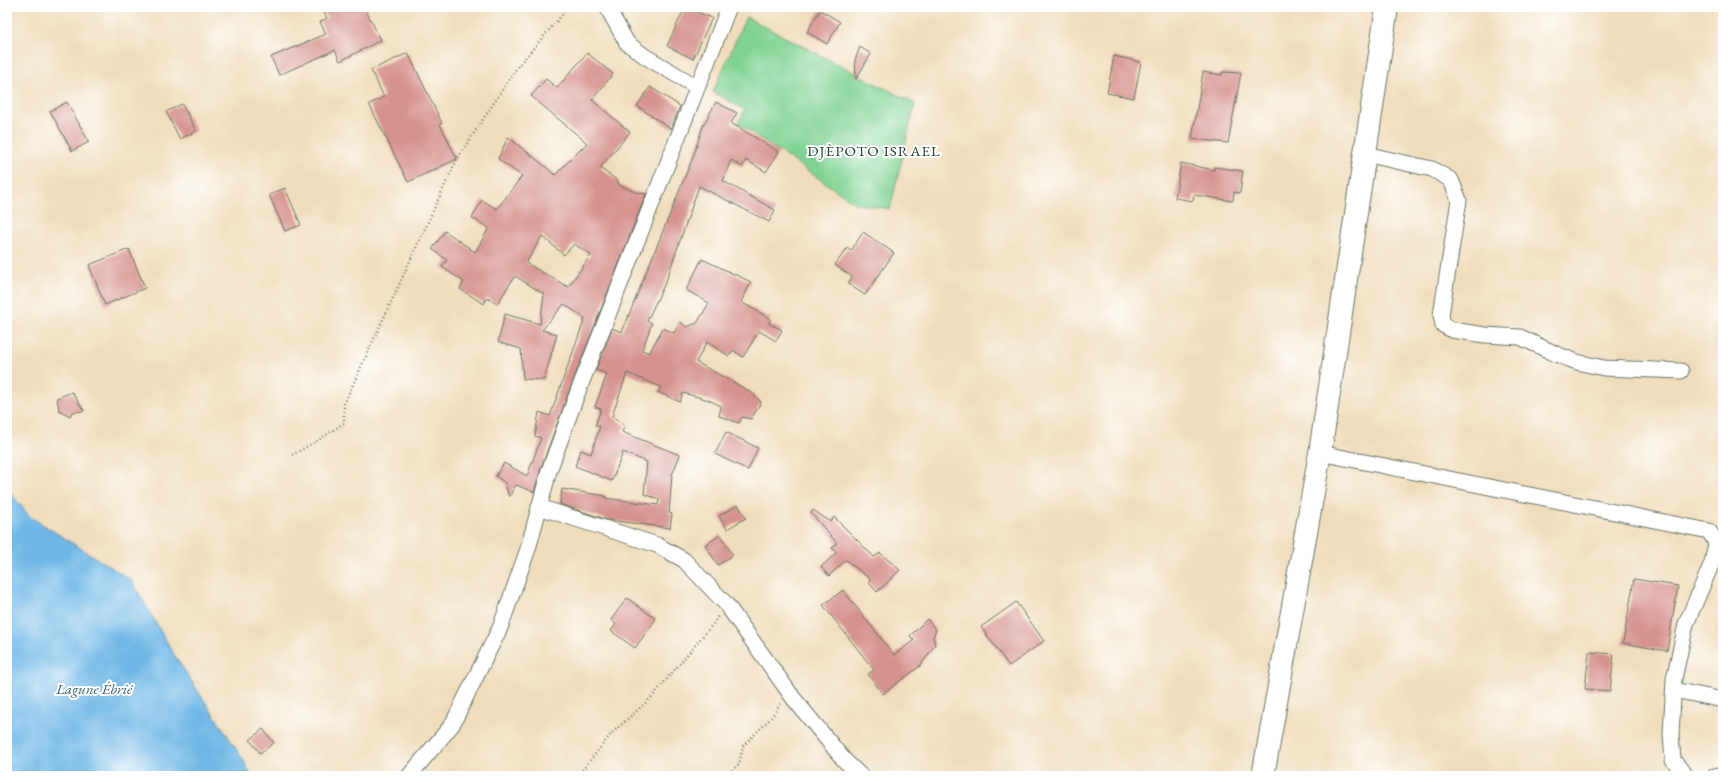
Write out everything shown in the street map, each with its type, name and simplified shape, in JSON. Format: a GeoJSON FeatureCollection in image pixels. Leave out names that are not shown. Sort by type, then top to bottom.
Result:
{"type":"FeatureCollection","features":[{"type":"Feature","properties":{"kind":"street"},"geometry":{"type":"LineString","coordinates":[[607,7],[627,43],[646,57],[697,88]]}},
{"type":"Feature","properties":{"kind":"street"},"geometry":{"type":"LineString","coordinates":[[409,776],[452,725],[500,628],[528,549],[549,471],[577,394],[729,7]]}},
{"type":"Feature","properties":{"kind":"street"},"geometry":{"type":"LineString","coordinates":[[1263,776],[1320,453],[1387,7]]}},
{"type":"Feature","properties":{"kind":"street"},"geometry":{"type":"LineString","coordinates":[[1365,154],[1432,169],[1451,180],[1459,200],[1441,315],[1443,325],[1452,330],[1485,335],[1520,337],[1577,362],[1604,368],[1681,371]]}},
{"type":"Feature","properties":{"kind":"street"},"geometry":{"type":"LineString","coordinates":[[1320,453],[1709,532],[1716,543],[1712,563],[1686,624],[1674,679],[1671,734],[1673,760],[1686,776]]}},
{"type":"Feature","properties":{"kind":"street"},"geometry":{"type":"LineString","coordinates":[[539,507],[657,545],[684,560],[726,604],[789,691],[844,760],[861,776]]}},
{"type":"Feature","properties":{"kind":"street"},"geometry":{"type":"LineString","coordinates":[[1674,690],[1723,700]]}},
{"type":"Feature","properties":{"kind":"street"},"geometry":{"type":"LineString","coordinates":[[1715,776],[1723,774]]}},
{"type":"Feature","properties":{"kind":"path"},"geometry":{"type":"LineString","coordinates":[[292,455],[344,423],[344,404],[457,159],[518,66],[569,7]]}},
{"type":"Feature","properties":{"kind":"path"},"geometry":{"type":"LineString","coordinates":[[583,776],[580,773],[612,733],[651,698],[713,624],[726,604]]}},
{"type":"Feature","properties":{"kind":"path"},"geometry":{"type":"LineString","coordinates":[[726,776],[739,764],[743,746],[771,718],[789,691]]}},
{"type":"Feature","properties":{"kind":"green space"},"geometry":{"type":"Polygon","coordinates":[[[746,17],[915,104],[890,209],[856,204],[738,123],[745,110],[713,92],[746,17]]]}},
{"type":"Feature","properties":{"kind":"water","name":"Lagune Ébrié"},"geometry":{"type":"Polygon","coordinates":[[[7,488],[29,516],[131,580],[175,656],[243,759],[251,776],[7,776],[7,488]]]}},
{"type":"Feature","properties":{"kind":"building"},"geometry":{"type":"Polygon","coordinates":[[[321,7],[364,7],[381,40],[340,61],[335,50],[279,75],[271,57],[326,34],[320,22],[327,18],[321,7]]]}},
{"type":"Feature","properties":{"kind":"building"},"geometry":{"type":"Polygon","coordinates":[[[685,7],[712,18],[693,59],[667,46],[685,7]]]}},
{"type":"Feature","properties":{"kind":"building"},"geometry":{"type":"Polygon","coordinates":[[[820,10],[840,22],[827,44],[807,32],[820,10]]]}},
{"type":"Feature","properties":{"kind":"building"},"geometry":{"type":"Polygon","coordinates":[[[860,47],[871,54],[856,79],[855,60],[860,47]]]}},
{"type":"Feature","properties":{"kind":"building"},"geometry":{"type":"Polygon","coordinates":[[[408,53],[442,123],[440,124],[457,159],[408,182],[369,104],[384,97],[371,70],[408,53]]]}},
{"type":"Feature","properties":{"kind":"building"},"geometry":{"type":"Polygon","coordinates":[[[587,53],[613,74],[592,100],[630,132],[600,168],[618,181],[619,185],[635,192],[646,194],[569,391],[541,468],[534,492],[516,485],[509,497],[505,483],[496,476],[504,463],[527,476],[541,438],[535,436],[539,412],[550,416],[585,318],[564,304],[542,330],[557,334],[544,380],[523,379],[521,349],[498,342],[505,314],[540,324],[544,294],[515,276],[497,304],[487,298],[484,304],[460,289],[464,282],[442,267],[447,260],[432,249],[445,231],[475,252],[489,228],[472,218],[482,200],[497,209],[522,176],[498,159],[508,137],[555,175],[587,143],[531,96],[546,79],[557,88],[587,53]],[[542,236],[526,263],[568,287],[591,255],[574,244],[564,255],[542,236]]]}},
{"type":"Feature","properties":{"kind":"building"},"geometry":{"type":"Polygon","coordinates":[[[1114,56],[1141,62],[1134,98],[1107,93],[1114,56]]]}},
{"type":"Feature","properties":{"kind":"building"},"geometry":{"type":"Polygon","coordinates":[[[1203,72],[1222,75],[1222,72],[1241,73],[1228,143],[1192,139],[1203,72]]]}},
{"type":"Feature","properties":{"kind":"building"},"geometry":{"type":"Polygon","coordinates":[[[650,87],[680,106],[671,129],[637,106],[650,87]]]}},
{"type":"Feature","properties":{"kind":"building"},"geometry":{"type":"Polygon","coordinates":[[[67,102],[89,142],[72,151],[50,111],[67,102]]]}},
{"type":"Feature","properties":{"kind":"building"},"geometry":{"type":"Polygon","coordinates":[[[716,102],[737,113],[731,123],[779,152],[766,172],[746,160],[742,167],[731,160],[723,181],[775,210],[769,222],[699,186],[666,281],[647,321],[652,323],[642,350],[649,353],[663,328],[674,333],[680,322],[687,327],[697,323],[709,303],[686,290],[702,259],[751,282],[741,302],[771,319],[768,323],[782,330],[776,341],[759,331],[743,357],[733,350],[729,356],[707,342],[696,362],[751,392],[761,402],[751,419],[742,417],[739,423],[719,416],[721,406],[709,400],[683,393],[680,402],[658,392],[661,387],[627,373],[612,416],[625,426],[622,432],[680,455],[672,475],[669,513],[672,514],[670,528],[608,520],[560,504],[562,489],[606,496],[605,498],[658,505],[659,499],[644,494],[647,462],[623,452],[612,481],[575,466],[581,450],[591,454],[600,426],[595,426],[601,409],[595,407],[607,374],[596,370],[612,328],[622,332],[693,157],[703,126],[716,102]]]}},
{"type":"Feature","properties":{"kind":"building"},"geometry":{"type":"Polygon","coordinates":[[[182,104],[196,131],[180,139],[166,112],[182,104]]]}},
{"type":"Feature","properties":{"kind":"building"},"geometry":{"type":"Polygon","coordinates":[[[1181,163],[1214,170],[1214,167],[1243,171],[1240,193],[1234,192],[1233,201],[1194,195],[1193,201],[1175,198],[1181,163]]]}},
{"type":"Feature","properties":{"kind":"building"},"geometry":{"type":"Polygon","coordinates":[[[285,188],[301,225],[285,231],[269,195],[285,188]]]}},
{"type":"Feature","properties":{"kind":"building"},"geometry":{"type":"Polygon","coordinates":[[[863,232],[894,253],[865,295],[848,284],[852,277],[835,265],[847,248],[851,251],[863,232]]]}},
{"type":"Feature","properties":{"kind":"building"},"geometry":{"type":"Polygon","coordinates":[[[129,249],[145,288],[105,305],[89,265],[129,249]]]}},
{"type":"Feature","properties":{"kind":"building"},"geometry":{"type":"Polygon","coordinates":[[[72,392],[84,411],[73,412],[70,416],[59,410],[57,398],[72,392]]]}},
{"type":"Feature","properties":{"kind":"building"},"geometry":{"type":"Polygon","coordinates":[[[726,432],[758,448],[748,470],[715,454],[726,432]]]}},
{"type":"Feature","properties":{"kind":"building"},"geometry":{"type":"Polygon","coordinates":[[[738,505],[746,518],[727,529],[719,516],[738,505]]]}},
{"type":"Feature","properties":{"kind":"building"},"geometry":{"type":"Polygon","coordinates":[[[813,510],[831,522],[834,517],[874,557],[880,553],[900,570],[877,592],[869,583],[870,579],[846,560],[829,576],[821,567],[837,552],[832,548],[837,543],[811,513],[813,510]]]}},
{"type":"Feature","properties":{"kind":"building"},"geometry":{"type":"Polygon","coordinates":[[[720,535],[733,555],[718,565],[705,545],[720,535]]]}},
{"type":"Feature","properties":{"kind":"building"},"geometry":{"type":"Polygon","coordinates":[[[1634,579],[1678,586],[1667,651],[1623,643],[1634,579]]]}},
{"type":"Feature","properties":{"kind":"building"},"geometry":{"type":"Polygon","coordinates":[[[843,590],[894,655],[914,640],[910,636],[927,619],[936,630],[933,637],[935,645],[920,666],[883,694],[868,674],[874,670],[823,605],[843,590]]]}},
{"type":"Feature","properties":{"kind":"building"},"geometry":{"type":"Polygon","coordinates":[[[627,598],[656,619],[635,648],[611,631],[616,624],[611,620],[627,598]]]}},
{"type":"Feature","properties":{"kind":"building"},"geometry":{"type":"Polygon","coordinates":[[[1016,602],[1044,641],[1009,666],[981,627],[1016,602]]]}},
{"type":"Feature","properties":{"kind":"building"},"geometry":{"type":"Polygon","coordinates":[[[1589,652],[1614,654],[1610,691],[1585,689],[1589,652]]]}},
{"type":"Feature","properties":{"kind":"building"},"geometry":{"type":"Polygon","coordinates":[[[263,729],[274,743],[260,753],[250,740],[263,729]]]}},
{"type":"Feature","properties":{"kind":"district","name":"DJÈPOTO ISRAEL"},"geometry":{"type":"Point","coordinates":[874,151]}}]}
